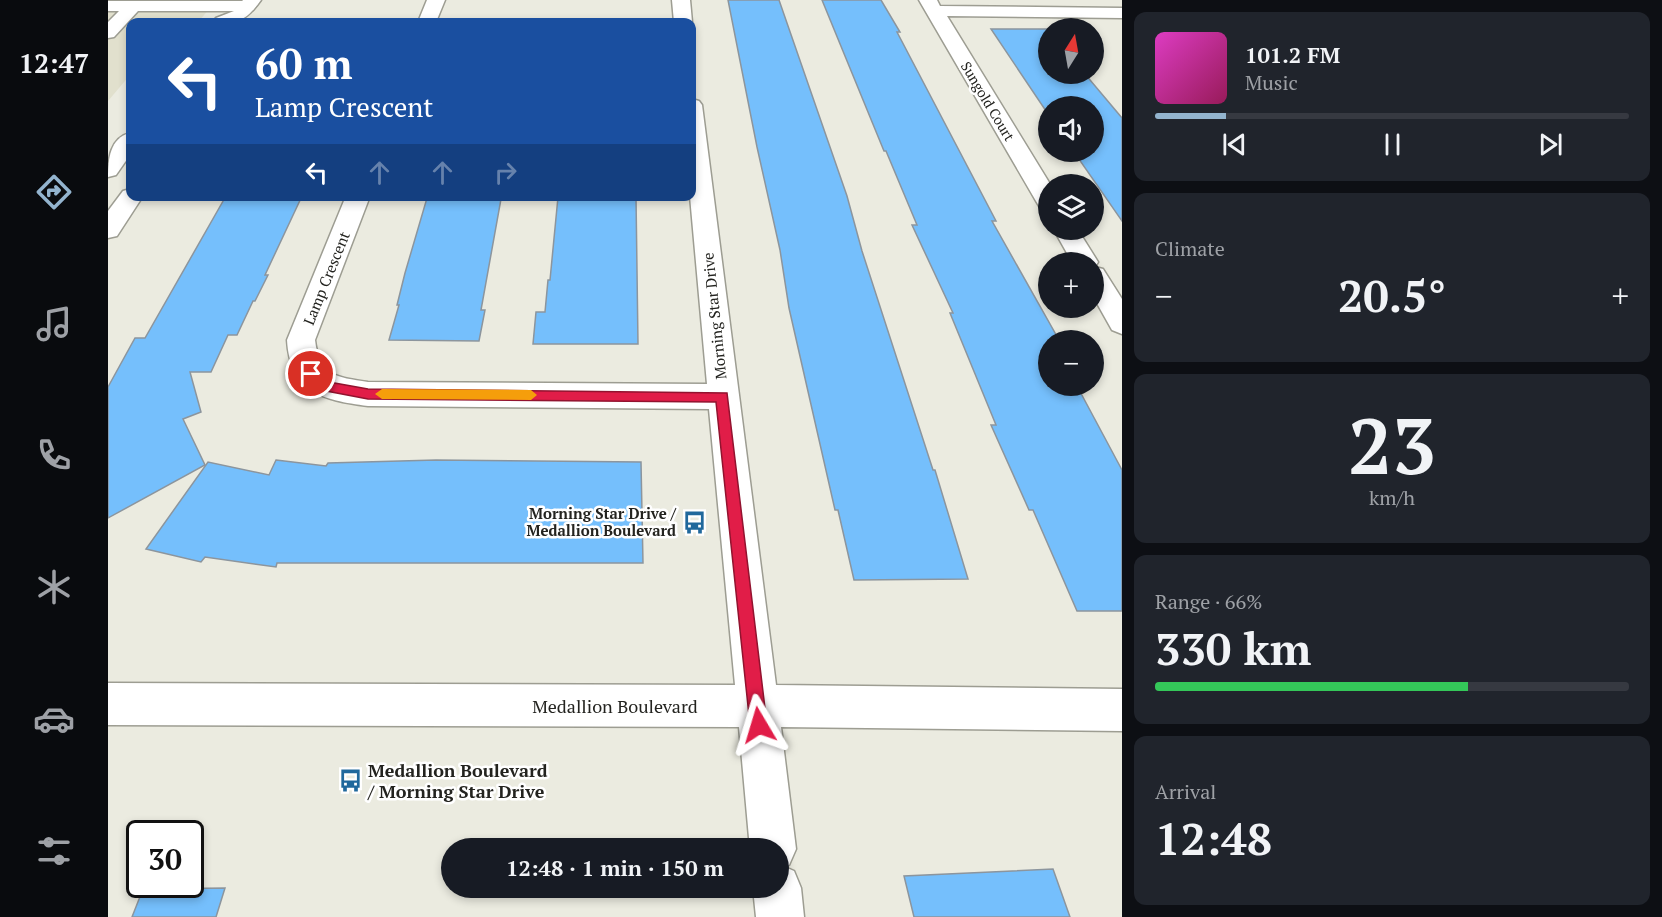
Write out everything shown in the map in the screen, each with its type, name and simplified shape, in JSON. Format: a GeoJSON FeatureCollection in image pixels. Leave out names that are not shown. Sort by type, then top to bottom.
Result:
{"type":"FeatureCollection","features":[{"type":"Feature","properties":{"kind":"street"},"geometry":{"type":"LineString","coordinates":[[429,18],[436,0]]}},
{"type":"Feature","properties":{"kind":"street"},"geometry":{"type":"LineString","coordinates":[[681,0],[683,18]]}},
{"type":"Feature","properties":{"kind":"street"},"geometry":{"type":"LineString","coordinates":[[108,33],[136,3]]}},
{"type":"Feature","properties":{"kind":"street"},"geometry":{"type":"LineString","coordinates":[[108,6],[136,3],[246,11]]}},
{"type":"Feature","properties":{"kind":"street"},"geometry":{"type":"LineString","coordinates":[[931,6],[1122,13]]}},
{"type":"Feature","properties":{"kind":"street","name":"Sungold Court"},"geometry":{"type":"LineString","coordinates":[[931,6],[1038,184]]}},
{"type":"Feature","properties":{"kind":"street"},"geometry":{"type":"LineString","coordinates":[[231,18],[246,11]]}},
{"type":"Feature","properties":{"kind":"street","name":"Morning Star Drive"},"geometry":{"type":"LineString","coordinates":[[696,144],[772,838]]}},
{"type":"Feature","properties":{"kind":"street"},"geometry":{"type":"LineString","coordinates":[[110,166],[126,145]]}},
{"type":"Feature","properties":{"kind":"street"},"geometry":{"type":"LineString","coordinates":[[108,230],[128,201]]}},
{"type":"Feature","properties":{"kind":"street","name":"Lamp Crescent"},"geometry":{"type":"LineString","coordinates":[[356,201],[301,340],[301,358],[311,374],[326,386],[368,394],[722,397]]}},
{"type":"Feature","properties":{"kind":"street"},"geometry":{"type":"LineString","coordinates":[[1104,293],[1122,323]]}},
{"type":"Feature","properties":{"kind":"street","name":"Medallion Boulevard"},"geometry":{"type":"LineString","coordinates":[[108,704],[756,706],[1122,710]]}},
{"type":"Feature","properties":{"kind":"street"},"geometry":{"type":"LineString","coordinates":[[778,898],[780,917]]}},
{"type":"Feature","properties":{"kind":"shaded area"},"geometry":{"type":"Polygon","coordinates":[[[108,0],[217,0],[201,18],[126,18],[126,80],[108,101],[108,0]]]}},
{"type":"Feature","properties":{"kind":"building"},"geometry":{"type":"Polygon","coordinates":[[[728,0],[779,0],[847,196],[862,251],[933,470],[935,470],[968,579],[854,580],[838,510],[835,510],[789,308],[780,250],[728,0]]]}},
{"type":"Feature","properties":{"kind":"building"},"geometry":{"type":"Polygon","coordinates":[[[822,0],[881,0],[900,32],[897,32],[996,221],[992,221],[1038,303],[1038,318],[1047,318],[1053,330],[1038,330],[1038,396],[1082,396],[1122,470],[1122,611],[1077,611],[1033,510],[1029,510],[991,425],[996,425],[950,313],[953,313],[912,225],[917,225],[886,151],[884,151],[822,0]]]}},
{"type":"Feature","properties":{"kind":"building"},"geometry":{"type":"Polygon","coordinates":[[[991,29],[1038,29],[1038,84],[1093,84],[1104,96],[1038,96],[1038,99],[991,29]]]}},
{"type":"Feature","properties":{"kind":"building"},"geometry":{"type":"Polygon","coordinates":[[[1104,97],[1122,118],[1122,221],[1104,195],[1104,174],[1089,174],[1081,162],[1104,162],[1104,97]]]}},
{"type":"Feature","properties":{"kind":"building"},"geometry":{"type":"Polygon","coordinates":[[[223,201],[300,201],[265,275],[268,275],[237,335],[228,335],[211,372],[190,372],[201,412],[183,419],[205,465],[108,518],[108,387],[135,338],[145,338],[223,201]]]}},
{"type":"Feature","properties":{"kind":"building"},"geometry":{"type":"Polygon","coordinates":[[[426,201],[501,201],[481,310],[485,310],[479,341],[389,340],[405,273],[426,201]]]}},
{"type":"Feature","properties":{"kind":"building"},"geometry":{"type":"Polygon","coordinates":[[[558,201],[636,201],[638,344],[533,344],[536,312],[545,312],[548,280],[550,280],[558,201]]]}},
{"type":"Feature","properties":{"kind":"building"},"geometry":{"type":"Polygon","coordinates":[[[276,460],[326,466],[328,463],[436,460],[641,462],[643,563],[277,563],[276,567],[205,557],[201,562],[146,549],[208,462],[269,475],[276,460]]]}},
{"type":"Feature","properties":{"kind":"building"},"geometry":{"type":"Polygon","coordinates":[[[1053,869],[1070,917],[914,917],[904,876],[1053,869]]]}},
{"type":"Feature","properties":{"kind":"building"},"geometry":{"type":"Polygon","coordinates":[[[204,888],[225,888],[216,917],[132,917],[139,898],[204,898],[204,888]]]}},
{"type":"Feature","properties":{"kind":"slow traffic"},"geometry":{"type":"LineString","coordinates":[[382,394],[531,395]]}},
{"type":"Feature","properties":{"kind":"place","name":"Morning Star Drive / Medallion Boulevard"},"geometry":{"type":"Point","coordinates":[694,522]}},
{"type":"Feature","properties":{"kind":"place","name":"Medallion Boulevard / Morning Star Drive"},"geometry":{"type":"Point","coordinates":[350,780]}},
{"type":"Feature","properties":{"kind":"route"},"geometry":{"type":"LineString","coordinates":[[311,374],[326,386],[368,394],[722,397],[759,725]]}}]}
